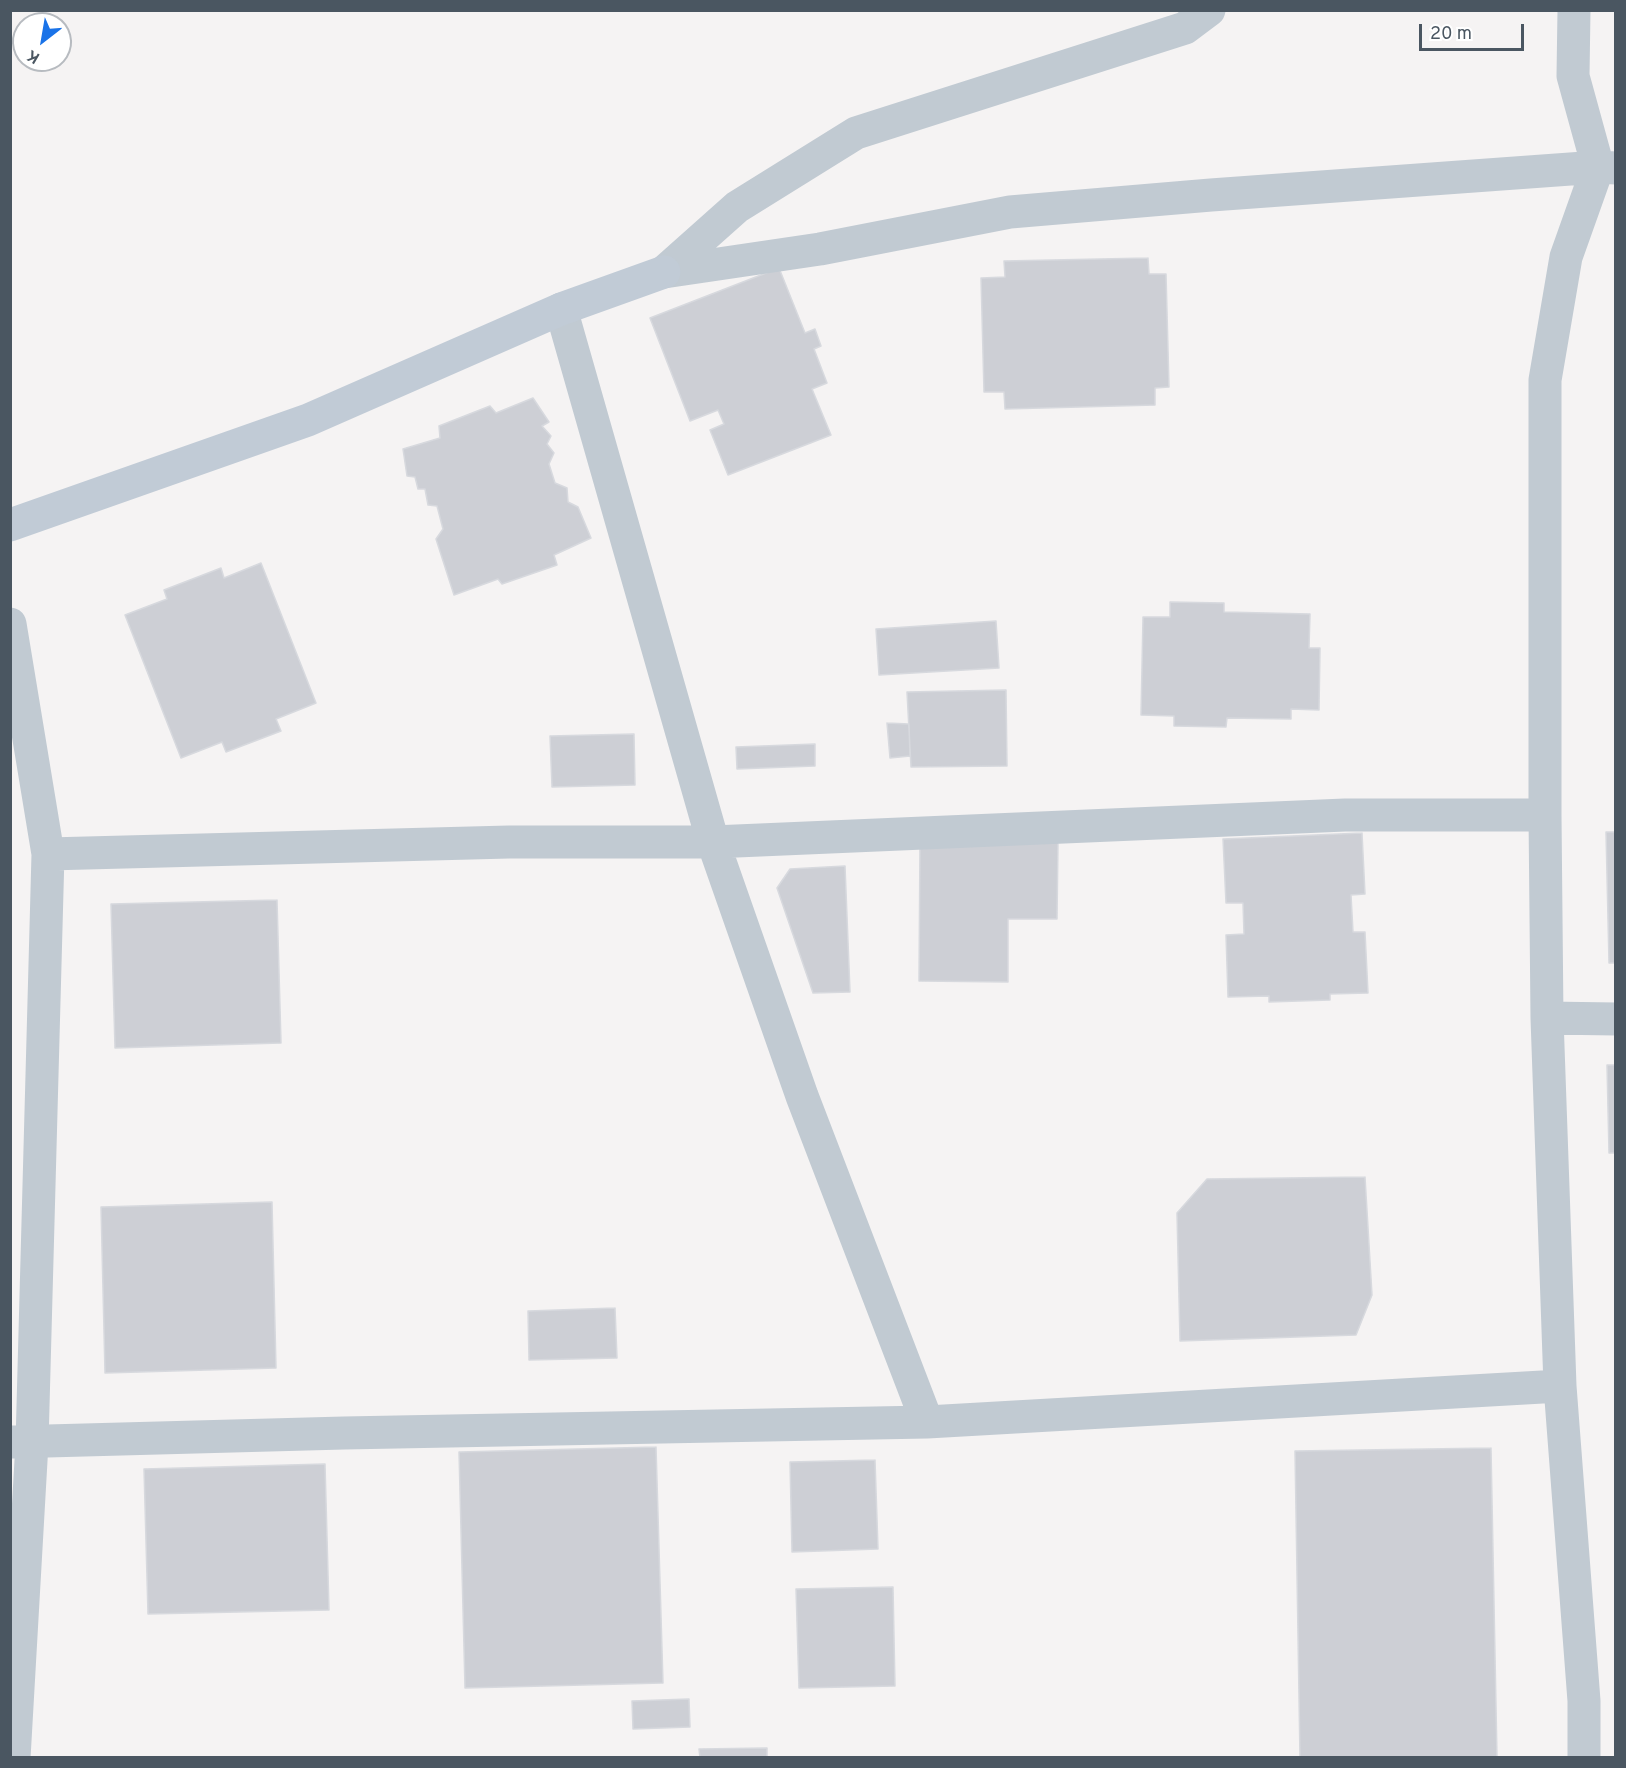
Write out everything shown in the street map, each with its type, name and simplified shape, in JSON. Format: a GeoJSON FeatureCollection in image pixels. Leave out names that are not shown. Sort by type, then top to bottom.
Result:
{"type":"FeatureCollection","features":[{"type":"Feature","properties":{"kind":"street"},"geometry":{"type":"LineString","coordinates":[[664,272],[737,207],[856,134],[1185,28],[1209,10]]}},
{"type":"Feature","properties":{"kind":"street"},"geometry":{"type":"LineString","coordinates":[[1574,10],[1574,76],[1607,168],[1566,257],[1545,380],[1545,815],[1547,1018],[1560,1386],[1584,1701],[1584,1758]]}},
{"type":"Feature","properties":{"kind":"street"},"geometry":{"type":"LineString","coordinates":[[10,525],[308,420],[561,309],[664,272],[820,249],[1010,212],[1211,195],[1607,168]]}},
{"type":"Feature","properties":{"kind":"street"},"geometry":{"type":"LineString","coordinates":[[561,309],[713,842],[802,1096],[927,1422]]}},
{"type":"Feature","properties":{"kind":"street"},"geometry":{"type":"LineString","coordinates":[[10,624],[48,854],[21,1442],[14,1758]]}},
{"type":"Feature","properties":{"kind":"street"},"geometry":{"type":"LineString","coordinates":[[48,854],[509,842],[713,842],[1345,815],[1545,815]]}},
{"type":"Feature","properties":{"kind":"street"},"geometry":{"type":"LineString","coordinates":[[1547,1018],[1616,1019]]}},
{"type":"Feature","properties":{"kind":"street"},"geometry":{"type":"LineString","coordinates":[[21,1442],[344,1432],[927,1422],[1560,1386]]}},
{"type":"Feature","properties":{"kind":"building"},"geometry":{"type":"Polygon","coordinates":[[[1148,258],[1149,274],[1166,274],[1169,387],[1155,388],[1155,405],[1005,409],[1004,392],[984,392],[981,278],[1005,277],[1004,261],[1148,258]]]}},
{"type":"Feature","properties":{"kind":"building"},"geometry":{"type":"Polygon","coordinates":[[[779,268],[805,333],[815,329],[821,346],[814,349],[827,383],[812,389],[831,435],[728,475],[710,430],[724,424],[718,410],[690,421],[650,318],[779,268]]]}},
{"type":"Feature","properties":{"kind":"building"},"geometry":{"type":"Polygon","coordinates":[[[533,398],[549,422],[542,426],[551,436],[547,444],[554,453],[549,464],[555,483],[567,488],[568,502],[578,507],[591,538],[554,555],[557,565],[502,584],[498,579],[454,595],[436,539],[443,529],[437,506],[428,505],[425,489],[418,489],[415,477],[407,476],[403,449],[440,438],[439,426],[490,406],[496,413],[533,398]]]}},
{"type":"Feature","properties":{"kind":"building"},"geometry":{"type":"Polygon","coordinates":[[[261,563],[316,703],[276,719],[281,731],[226,752],[222,742],[181,758],[125,615],[167,599],[164,590],[221,568],[224,578],[261,563]]]}},
{"type":"Feature","properties":{"kind":"building"},"geometry":{"type":"Polygon","coordinates":[[[1170,602],[1224,603],[1224,612],[1310,614],[1309,648],[1320,648],[1319,710],[1291,709],[1291,719],[1227,718],[1226,727],[1174,726],[1174,716],[1141,715],[1143,617],[1170,617],[1170,602]]]}},
{"type":"Feature","properties":{"kind":"building"},"geometry":{"type":"Polygon","coordinates":[[[996,621],[999,668],[879,675],[876,629],[996,621]]]}},
{"type":"Feature","properties":{"kind":"building"},"geometry":{"type":"Polygon","coordinates":[[[1006,690],[1007,766],[911,767],[907,692],[1006,690]]]}},
{"type":"Feature","properties":{"kind":"building"},"geometry":{"type":"Polygon","coordinates":[[[887,723],[909,724],[910,756],[890,758],[887,723]]]}},
{"type":"Feature","properties":{"kind":"building"},"geometry":{"type":"Polygon","coordinates":[[[634,734],[635,785],[552,787],[550,736],[634,734]]]}},
{"type":"Feature","properties":{"kind":"building"},"geometry":{"type":"Polygon","coordinates":[[[815,744],[815,766],[737,769],[736,747],[815,744]]]}},
{"type":"Feature","properties":{"kind":"building"},"geometry":{"type":"Polygon","coordinates":[[[1606,832],[1616,832],[1616,963],[1609,963],[1606,832]]]}},
{"type":"Feature","properties":{"kind":"building"},"geometry":{"type":"Polygon","coordinates":[[[1362,833],[1365,894],[1351,895],[1353,932],[1365,932],[1368,993],[1330,994],[1330,1000],[1269,1002],[1269,996],[1228,997],[1226,935],[1244,934],[1243,903],[1226,903],[1223,839],[1362,833]]]}},
{"type":"Feature","properties":{"kind":"building"},"geometry":{"type":"Polygon","coordinates":[[[920,840],[1058,842],[1057,919],[1008,919],[1008,982],[919,981],[920,840]]]}},
{"type":"Feature","properties":{"kind":"building"},"geometry":{"type":"Polygon","coordinates":[[[845,866],[850,992],[813,993],[777,888],[790,869],[845,866]]]}},
{"type":"Feature","properties":{"kind":"building"},"geometry":{"type":"Polygon","coordinates":[[[277,900],[281,1043],[115,1048],[111,904],[277,900]]]}},
{"type":"Feature","properties":{"kind":"building"},"geometry":{"type":"Polygon","coordinates":[[[1607,1065],[1616,1065],[1616,1153],[1609,1153],[1607,1065]]]}},
{"type":"Feature","properties":{"kind":"building"},"geometry":{"type":"Polygon","coordinates":[[[1365,1177],[1372,1295],[1356,1335],[1180,1341],[1177,1213],[1207,1179],[1365,1177]]]}},
{"type":"Feature","properties":{"kind":"building"},"geometry":{"type":"Polygon","coordinates":[[[272,1202],[276,1368],[105,1373],[101,1207],[272,1202]]]}},
{"type":"Feature","properties":{"kind":"building"},"geometry":{"type":"Polygon","coordinates":[[[615,1308],[617,1358],[529,1360],[528,1311],[615,1308]]]}},
{"type":"Feature","properties":{"kind":"building"},"geometry":{"type":"Polygon","coordinates":[[[656,1447],[663,1683],[465,1688],[459,1452],[656,1447]]]}},
{"type":"Feature","properties":{"kind":"building"},"geometry":{"type":"Polygon","coordinates":[[[1491,1448],[1497,1758],[1300,1758],[1295,1451],[1491,1448]]]}},
{"type":"Feature","properties":{"kind":"building"},"geometry":{"type":"Polygon","coordinates":[[[875,1460],[878,1549],[792,1552],[790,1462],[875,1460]]]}},
{"type":"Feature","properties":{"kind":"building"},"geometry":{"type":"Polygon","coordinates":[[[325,1464],[329,1610],[148,1614],[144,1469],[325,1464]]]}},
{"type":"Feature","properties":{"kind":"building"},"geometry":{"type":"Polygon","coordinates":[[[893,1587],[895,1686],[799,1688],[796,1589],[893,1587]]]}},
{"type":"Feature","properties":{"kind":"building"},"geometry":{"type":"Polygon","coordinates":[[[689,1699],[690,1727],[633,1729],[632,1701],[689,1699]]]}},
{"type":"Feature","properties":{"kind":"building"},"geometry":{"type":"Polygon","coordinates":[[[767,1748],[767,1758],[700,1758],[699,1749],[767,1748]]]}}]}
